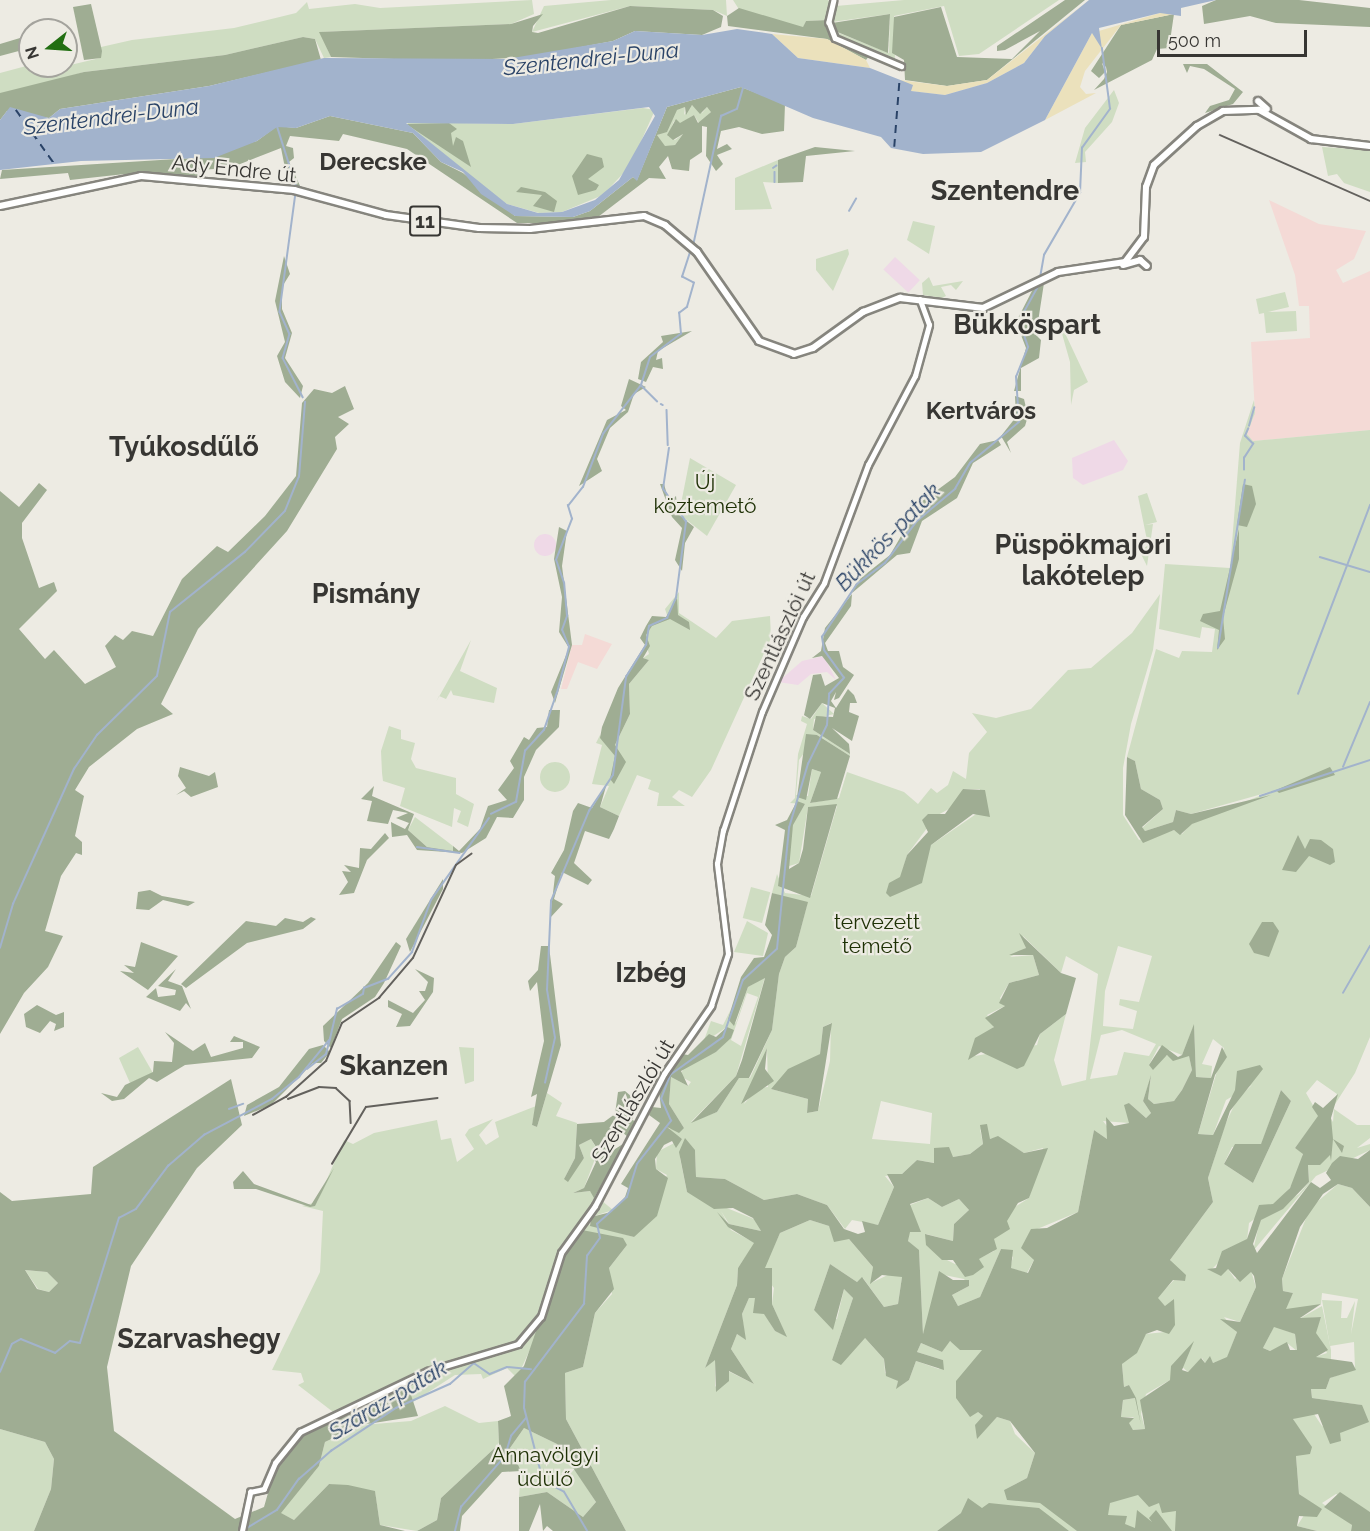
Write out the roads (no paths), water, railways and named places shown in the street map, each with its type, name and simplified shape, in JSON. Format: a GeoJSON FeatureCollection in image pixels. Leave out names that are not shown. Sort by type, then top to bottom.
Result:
{"type":"FeatureCollection","features":[{"type":"Feature","properties":{"kind":"main road"},"geometry":{"type":"LineString","coordinates":[[834,0],[829,22],[835,38],[901,66]]}},
{"type":"Feature","properties":{"kind":"main road"},"geometry":{"type":"LineString","coordinates":[[1258,101],[1276,118]]}},
{"type":"Feature","properties":{"kind":"main road"},"geometry":{"type":"LineString","coordinates":[[1116,266],[1141,243],[1146,187],[1162,155],[1211,116],[1254,108],[1321,142],[1370,146]]}},
{"type":"Feature","properties":{"kind":"main road","name":"Ady Endre út"},"geometry":{"type":"LineString","coordinates":[[0,206],[141,176],[296,190],[386,215],[490,229],[644,216],[693,247],[753,334],[778,352],[806,350],[866,311],[919,297]]}},
{"type":"Feature","properties":{"kind":"main road"},"geometry":{"type":"LineString","coordinates":[[1116,266],[1139,261],[1147,266]]}},
{"type":"Feature","properties":{"kind":"main road","name":"11"},"geometry":{"type":"LineString","coordinates":[[919,297],[983,308],[1040,280],[1116,266]]}},
{"type":"Feature","properties":{"kind":"main road","name":"Szentlászlói út"},"geometry":{"type":"LineString","coordinates":[[242,1531],[250,1492],[264,1489],[274,1463],[306,1427],[428,1371],[518,1344],[541,1317],[561,1253],[595,1206],[664,1074],[711,1006],[728,954],[717,864],[723,831],[762,712],[803,617],[824,583],[868,465],[915,376],[928,330],[919,297]]}},
{"type":"Feature","properties":{"kind":"main road"},"geometry":{"type":"LineString","coordinates":[[923,307],[929,299]]}},
{"type":"Feature","properties":{"kind":"water","name":"Szentendrei-Duna"},"geometry":{"type":"Polygon","coordinates":[[[1089,0],[1216,0],[1181,8],[1181,16],[1160,13],[1099,28],[1102,49],[1092,33],[1045,120],[981,152],[923,154],[891,148],[881,137],[813,118],[741,87],[667,107],[637,181],[633,177],[590,211],[573,217],[515,216],[481,194],[463,172],[441,162],[413,133],[330,116],[296,128],[277,127],[257,141],[214,158],[81,161],[0,170],[0,120],[10,107],[49,118],[60,109],[209,86],[324,58],[506,59],[613,41],[635,31],[702,35],[737,29],[772,34],[798,58],[870,68],[913,85],[911,91],[945,95],[987,83],[1024,63],[1045,36],[1089,0]],[[649,107],[513,124],[406,123],[507,204],[538,213],[562,212],[595,200],[619,180],[655,116],[649,107]]]}},
{"type":"Feature","properties":{"kind":"waterway","name":"Bükkös-patak"},"geometry":{"type":"LineString","coordinates":[[1040,278],[1044,255],[1080,193],[1082,148],[1110,109],[1102,49]]}},
{"type":"Feature","properties":{"kind":"waterway"},"geometry":{"type":"LineString","coordinates":[[693,246],[721,116],[737,109],[743,88]]}},
{"type":"Feature","properties":{"kind":"waterway"},"geometry":{"type":"LineString","coordinates":[[277,125],[297,188]]}},
{"type":"Feature","properties":{"kind":"waterway"},"geometry":{"type":"LineString","coordinates":[[775,172],[775,182]]}},
{"type":"Feature","properties":{"kind":"waterway"},"geometry":{"type":"LineString","coordinates":[[296,193],[280,312],[290,334],[283,358],[303,397]]}},
{"type":"Feature","properties":{"kind":"waterway"},"geometry":{"type":"LineString","coordinates":[[849,211],[856,199]]}},
{"type":"Feature","properties":{"kind":"waterway"},"geometry":{"type":"LineString","coordinates":[[491,814],[516,802],[525,751],[544,730],[569,647],[562,630],[567,616],[564,583],[556,560],[572,519],[568,506],[583,487],[603,434],[641,385],[650,357],[681,334],[679,313],[687,307],[694,283],[682,277],[691,250]]}},
{"type":"Feature","properties":{"kind":"waterway","name":"Bükkös-patak"},"geometry":{"type":"LineString","coordinates":[[587,1531],[564,1492],[543,1481],[524,1408],[525,1382],[584,1304],[587,1256],[600,1238],[597,1224],[627,1197],[637,1164],[671,1121],[661,1099],[670,1075],[723,1037],[743,980],[777,949],[789,828],[808,764],[827,725],[829,694],[844,678],[824,650],[822,637],[857,584],[885,563],[917,521],[955,489],[970,463],[1019,422],[1016,377],[1028,347],[1019,321],[1040,283]]}},
{"type":"Feature","properties":{"kind":"waterway"},"geometry":{"type":"LineString","coordinates":[[641,385],[657,401]]}},
{"type":"Feature","properties":{"kind":"waterway"},"geometry":{"type":"LineString","coordinates":[[0,948],[13,904],[74,769],[97,735],[157,676],[170,612],[245,552],[285,511],[299,477],[305,402]]}},
{"type":"Feature","properties":{"kind":"waterway"},"geometry":{"type":"LineString","coordinates":[[1249,426],[1254,408]]}},
{"type":"Feature","properties":{"kind":"waterway"},"geometry":{"type":"LineString","coordinates":[[667,410],[668,445]]}},
{"type":"Feature","properties":{"kind":"waterway"},"geometry":{"type":"LineString","coordinates":[[1244,470],[1244,458],[1253,444],[1245,436],[1248,429]]}},
{"type":"Feature","properties":{"kind":"waterway"},"geometry":{"type":"LineString","coordinates":[[545,1083],[555,1038],[547,990],[551,901],[589,811],[613,775],[626,677],[646,645],[649,626],[667,618],[676,598],[686,522],[663,489],[669,448]]}},
{"type":"Feature","properties":{"kind":"waterway"},"geometry":{"type":"LineString","coordinates":[[1218,648],[1245,480]]}},
{"type":"Feature","properties":{"kind":"waterway"},"geometry":{"type":"LineString","coordinates":[[1298,694],[1370,505]]}},
{"type":"Feature","properties":{"kind":"waterway"},"geometry":{"type":"LineString","coordinates":[[1320,557],[1370,572]]}},
{"type":"Feature","properties":{"kind":"waterway"},"geometry":{"type":"LineString","coordinates":[[1343,767],[1370,702]]}},
{"type":"Feature","properties":{"kind":"waterway"},"geometry":{"type":"LineString","coordinates":[[1260,796],[1370,760]]}},
{"type":"Feature","properties":{"kind":"waterway"},"geometry":{"type":"LineString","coordinates":[[0,1372],[12,1344],[21,1339],[55,1353],[70,1341],[80,1343],[119,1218],[136,1209],[168,1166],[204,1135],[272,1099],[299,1077],[330,1039],[337,1009],[363,994],[364,988],[388,979],[412,952],[431,900],[489,818]]}},
{"type":"Feature","properties":{"kind":"waterway"},"geometry":{"type":"LineString","coordinates":[[417,847],[460,853]]}},
{"type":"Feature","properties":{"kind":"waterway"},"geometry":{"type":"LineString","coordinates":[[1343,993],[1370,946]]}},
{"type":"Feature","properties":{"kind":"waterway"},"geometry":{"type":"LineString","coordinates":[[307,1069],[326,1054],[330,1039]]}},
{"type":"Feature","properties":{"kind":"waterway"},"geometry":{"type":"LineString","coordinates":[[229,1109],[243,1104]]}},
{"type":"Feature","properties":{"kind":"waterway","name":"Száraz-patak"},"geometry":{"type":"LineString","coordinates":[[247,1528],[277,1510],[299,1479],[331,1451],[396,1408],[450,1384],[474,1363],[490,1374],[507,1367],[531,1369]]}},
{"type":"Feature","properties":{"kind":"waterway"},"geometry":{"type":"LineString","coordinates":[[455,1531],[461,1507],[505,1456],[511,1436],[526,1418]]}},
{"type":"Feature","properties":{"kind":"tram line"},"geometry":{"type":"LineString","coordinates":[[1220,135],[1370,201]]}},
{"type":"Feature","properties":{"kind":"tram line"},"geometry":{"type":"LineString","coordinates":[[253,1115],[286,1097],[326,1061],[342,1023],[379,998],[413,958],[456,865],[471,854]]}},
{"type":"Feature","properties":{"kind":"tram line"},"geometry":{"type":"LineString","coordinates":[[288,1099],[319,1087],[336,1088],[350,1101],[351,1123]]}},
{"type":"Feature","properties":{"kind":"tram line"},"geometry":{"type":"LineString","coordinates":[[332,1164],[366,1107],[437,1098]]}},
{"type":"Feature","properties":{"kind":"district","name":"Derecske"},"geometry":{"type":"Point","coordinates":[373,162]}},
{"type":"Feature","properties":{"kind":"district","name":"Szentendre"},"geometry":{"type":"Point","coordinates":[1005,191]}},
{"type":"Feature","properties":{"kind":"district","name":"Bükköspart"},"geometry":{"type":"Point","coordinates":[1027,325]}},
{"type":"Feature","properties":{"kind":"district","name":"Kertváros"},"geometry":{"type":"Point","coordinates":[981,411]}},
{"type":"Feature","properties":{"kind":"district","name":"Tyúkosdűlő"},"geometry":{"type":"Point","coordinates":[184,447]}},
{"type":"Feature","properties":{"kind":"district","name":"Püspökmajori lakótelep"},"geometry":{"type":"Point","coordinates":[1083,560]}},
{"type":"Feature","properties":{"kind":"district","name":"Pismány"},"geometry":{"type":"Point","coordinates":[366,594]}},
{"type":"Feature","properties":{"kind":"district","name":"Izbég"},"geometry":{"type":"Point","coordinates":[651,973]}},
{"type":"Feature","properties":{"kind":"district","name":"Skanzen"},"geometry":{"type":"Point","coordinates":[394,1066]}},
{"type":"Feature","properties":{"kind":"district","name":"Szarvashegy"},"geometry":{"type":"Point","coordinates":[199,1339]}},
{"type":"Feature","properties":{"kind":"park label","name":"Új köztemető"},"geometry":{"type":"Point","coordinates":[705,494]}},
{"type":"Feature","properties":{"kind":"park label","name":"tervezett temető"},"geometry":{"type":"Point","coordinates":[877,934]}},
{"type":"Feature","properties":{"kind":"park label","name":"Annavölgyi üdülő"},"geometry":{"type":"Point","coordinates":[545,1467]}}]}
